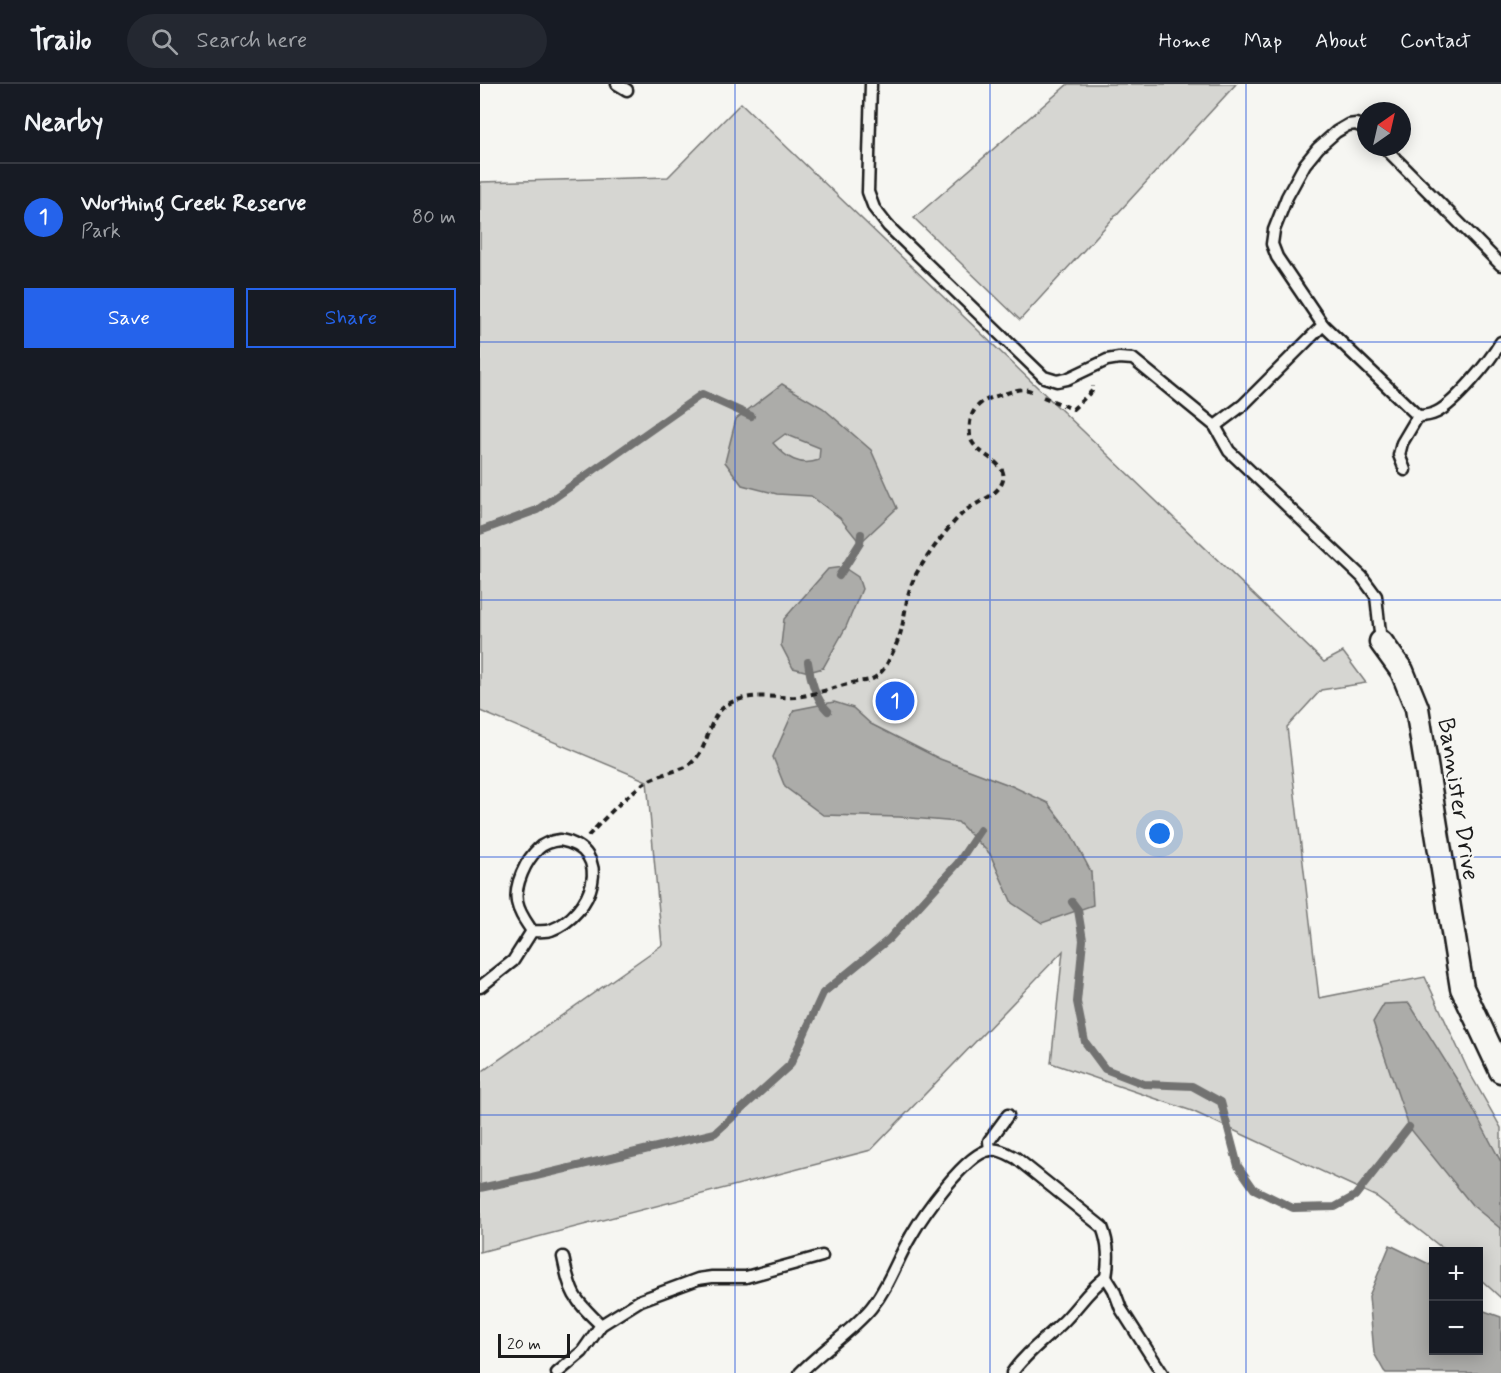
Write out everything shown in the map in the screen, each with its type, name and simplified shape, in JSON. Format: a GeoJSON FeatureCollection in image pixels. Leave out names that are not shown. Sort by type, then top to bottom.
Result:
{"type":"FeatureCollection","features":[{"type":"Feature","properties":{"kind":"street","name":"Bannister Drive"},"geometry":{"type":"LineString","coordinates":[[1381,642],[1402,671],[1417,708],[1462,988],[1501,1071]]}},
{"type":"Feature","properties":{"kind":"lane"},"geometry":{"type":"LineString","coordinates":[[871,84],[868,192],[874,208],[888,226],[1044,377],[1057,381],[1107,360],[1133,359],[1215,426],[1229,451],[1362,577],[1376,596],[1381,642]]}},
{"type":"Feature","properties":{"kind":"lane"},"geometry":{"type":"LineString","coordinates":[[1357,124],[1348,125],[1336,132],[1305,164],[1287,196],[1274,230],[1272,244],[1277,257],[1323,325],[1418,416],[1428,416],[1438,412],[1451,401],[1488,361],[1501,342]]}},
{"type":"Feature","properties":{"kind":"lane"},"geometry":{"type":"LineString","coordinates":[[1393,156],[1501,265]]}},
{"type":"Feature","properties":{"kind":"lane"},"geometry":{"type":"LineString","coordinates":[[1215,426],[1243,405],[1323,325]]}},
{"type":"Feature","properties":{"kind":"lane"},"geometry":{"type":"LineString","coordinates":[[1405,470],[1399,455],[1402,443],[1418,416]]}},
{"type":"Feature","properties":{"kind":"lane"},"geometry":{"type":"LineString","coordinates":[[560,840],[579,846],[587,854],[592,864],[589,893],[580,910],[567,923],[548,931],[532,931],[521,915],[516,900],[517,887],[528,863],[538,849],[547,842],[560,840]]}},
{"type":"Feature","properties":{"kind":"lane"},"geometry":{"type":"LineString","coordinates":[[480,987],[513,961],[532,931]]}},
{"type":"Feature","properties":{"kind":"lane"},"geometry":{"type":"LineString","coordinates":[[990,1150],[989,1141],[1008,1115]]}},
{"type":"Feature","properties":{"kind":"lane"},"geometry":{"type":"LineString","coordinates":[[800,1373],[870,1309],[883,1290],[911,1235],[944,1189],[962,1168],[978,1155],[990,1150],[1001,1151],[1016,1158],[1102,1227],[1107,1239],[1109,1256],[1106,1277],[1121,1309],[1162,1373]]}},
{"type":"Feature","properties":{"kind":"lane"},"geometry":{"type":"LineString","coordinates":[[556,1373],[582,1352],[601,1324],[641,1300],[698,1279],[712,1276],[746,1277],[822,1256]]}},
{"type":"Feature","properties":{"kind":"lane"},"geometry":{"type":"LineString","coordinates":[[563,1257],[569,1285],[577,1301],[601,1324]]}},
{"type":"Feature","properties":{"kind":"lane"},"geometry":{"type":"LineString","coordinates":[[1012,1373],[1033,1349],[1062,1323],[1094,1286],[1106,1277]]}},
{"type":"Feature","properties":{"kind":"path"},"geometry":{"type":"LineString","coordinates":[[579,846],[602,821],[647,781],[691,764],[703,746],[716,714],[723,707],[744,698],[807,696],[874,678],[885,667],[901,633],[907,592],[922,565],[961,514],[994,494],[1000,486],[1003,472],[974,445],[970,438],[970,423],[978,406],[993,395],[1023,389],[1073,409],[1092,392],[1091,368]]}},
{"type":"Feature","properties":{"kind":"shaded area"},"geometry":{"type":"Polygon","coordinates":[[[1068,84],[1236,84],[1020,320],[914,218],[1068,84]]]}},
{"type":"Feature","properties":{"kind":"shaded area"},"geometry":{"type":"Polygon","coordinates":[[[741,103],[1324,662],[1343,652],[1366,683],[1321,690],[1287,727],[1319,998],[1425,977],[1468,1070],[1501,1128],[1501,1298],[1483,1282],[1483,1247],[1441,1247],[1377,1197],[1192,1111],[1051,1063],[1063,951],[871,1150],[480,1252],[480,1073],[662,945],[647,781],[480,711],[480,182],[668,177],[741,103]]]}},
{"type":"Feature","properties":{"kind":"shaded area"},"geometry":{"type":"Polygon","coordinates":[[[782,384],[823,408],[871,450],[897,508],[860,543],[840,518],[811,496],[777,494],[742,485],[725,462],[736,419],[782,384]],[[785,434],[773,443],[788,457],[800,462],[819,460],[820,448],[785,434]]]}},
{"type":"Feature","properties":{"kind":"shaded area"},"geometry":{"type":"Polygon","coordinates":[[[843,567],[858,577],[862,589],[846,627],[823,668],[809,672],[793,668],[781,645],[784,619],[828,569],[843,567]]]}},
{"type":"Feature","properties":{"kind":"shaded area"},"geometry":{"type":"Polygon","coordinates":[[[834,702],[853,708],[871,724],[940,759],[1012,786],[1048,803],[1070,832],[1091,872],[1093,905],[1042,923],[1012,903],[990,854],[958,822],[899,817],[823,815],[785,787],[773,757],[794,710],[834,702]]]}},
{"type":"Feature","properties":{"kind":"shaded area"},"geometry":{"type":"Polygon","coordinates":[[[1409,1003],[1461,1086],[1501,1162],[1501,1229],[1472,1205],[1409,1127],[1373,1022],[1384,1004],[1409,1003]]]}},
{"type":"Feature","properties":{"kind":"shaded area"},"geometry":{"type":"Polygon","coordinates":[[[1390,1245],[1429,1264],[1429,1355],[1483,1355],[1483,1310],[1501,1317],[1501,1373],[1386,1373],[1374,1353],[1369,1296],[1390,1245]]]}},
{"type":"Feature","properties":{"kind":"waterway"},"geometry":{"type":"LineString","coordinates":[[480,531],[537,510],[702,394],[751,416]]}},
{"type":"Feature","properties":{"kind":"waterway"},"geometry":{"type":"LineString","coordinates":[[839,576],[860,543],[861,534]]}},
{"type":"Feature","properties":{"kind":"waterway"},"geometry":{"type":"LineString","coordinates":[[808,662],[814,688],[828,711]]}},
{"type":"Feature","properties":{"kind":"waterway"},"geometry":{"type":"LineString","coordinates":[[480,1188],[715,1133],[790,1065],[823,993],[889,939],[958,863],[980,830]]}},
{"type":"Feature","properties":{"kind":"waterway"},"geometry":{"type":"LineString","coordinates":[[1072,902],[1078,910],[1083,940],[1077,1002],[1085,1042],[1105,1069],[1144,1084],[1192,1086],[1221,1102],[1238,1166],[1254,1189],[1293,1208],[1335,1207],[1355,1196],[1409,1127]]}},
{"type":"Feature","properties":{"kind":"place","name":"Worthing Creek Reserve"},"geometry":{"type":"Point","coordinates":[895,701]}}]}
